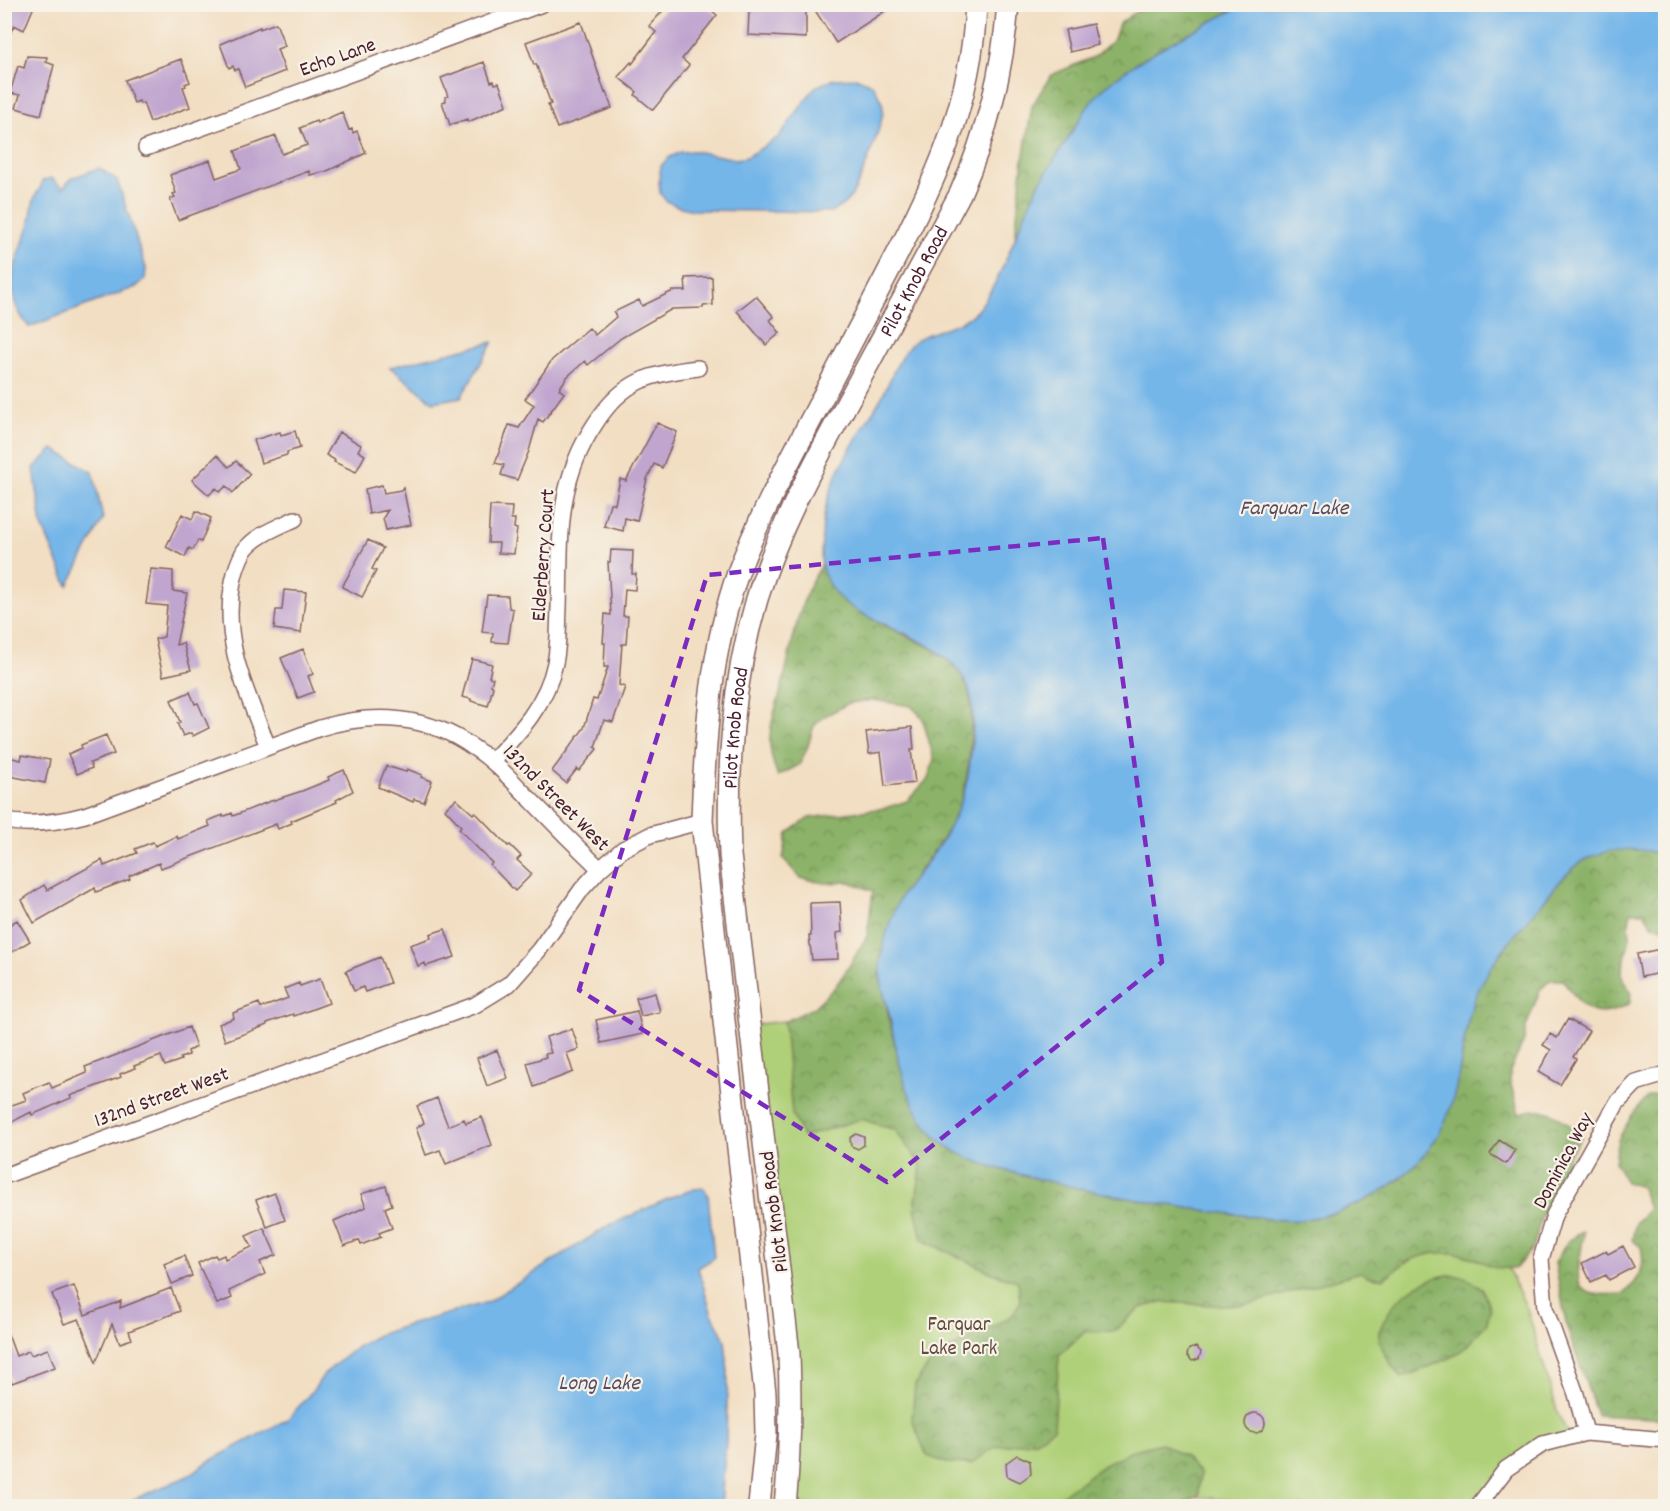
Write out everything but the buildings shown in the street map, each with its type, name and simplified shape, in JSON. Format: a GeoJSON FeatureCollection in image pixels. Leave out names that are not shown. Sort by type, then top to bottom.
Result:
{"type":"FeatureCollection","features":[{"type":"Feature","properties":{"kind":"main road","name":"Pilot Knob Road"},"geometry":{"type":"LineString","coordinates":[[759,1506],[766,1434],[765,1393],[702,821],[704,740],[709,696],[717,651],[739,570],[769,502],[912,226],[938,171],[953,131],[964,87],[972,50],[976,4]]}},
{"type":"Feature","properties":{"kind":"main road","name":"Pilot Knob Road"},"geometry":{"type":"LineString","coordinates":[[785,1506],[790,1456],[789,1354],[730,855],[728,812],[732,726],[737,684],[757,600],[772,554],[816,460],[960,194],[972,166],[984,134],[1000,70],[1008,4]]}},
{"type":"Feature","properties":{"kind":"main road"},"geometry":{"type":"LineString","coordinates":[[702,821],[728,812]]}},
{"type":"Feature","properties":{"kind":"street","name":"Echo Lane"},"geometry":{"type":"LineString","coordinates":[[146,148],[542,4]]}},
{"type":"Feature","properties":{"kind":"street","name":"Elderberry Court"},"geometry":{"type":"LineString","coordinates":[[492,761],[520,732],[535,711],[547,688],[555,664],[565,491],[573,463],[585,438],[601,414],[620,393],[639,380],[663,372],[698,368]]}},
{"type":"Feature","properties":{"kind":"street"},"geometry":{"type":"LineString","coordinates":[[268,747],[231,645],[230,597],[235,574],[244,551],[270,531],[295,519]]}},
{"type":"Feature","properties":{"kind":"street","name":"132nd Street West"},"geometry":{"type":"LineString","coordinates":[[4,821],[33,824],[60,822],[85,815],[342,721],[388,718],[411,721],[454,735],[492,761],[600,869],[582,889],[539,950],[509,984],[475,1005],[4,1176]]}},
{"type":"Feature","properties":{"kind":"street"},"geometry":{"type":"LineString","coordinates":[[600,869],[623,849],[650,835],[702,821]]}},
{"type":"Feature","properties":{"kind":"street","name":"Dominica Way"},"geometry":{"type":"LineString","coordinates":[[1586,1433],[1576,1394],[1545,1308],[1541,1259],[1554,1215],[1617,1103],[1636,1083],[1665,1074]]}},
{"type":"Feature","properties":{"kind":"street"},"geometry":{"type":"LineString","coordinates":[[1478,1506],[1506,1469],[1543,1444],[1586,1433],[1665,1440]]}},
{"type":"Feature","properties":{"kind":"highlighted area"},"geometry":{"type":"Polygon","coordinates":[[[1103,538],[1162,962],[887,1182],[579,990],[707,575],[1103,538]]]}},
{"type":"Feature","properties":{"kind":"green space"},"geometry":{"type":"Polygon","coordinates":[[[1155,5],[1243,5],[1148,56],[1121,74],[1094,99],[1037,187],[1015,237],[1022,166],[1032,106],[1051,75],[1096,56],[1114,39],[1119,24],[1134,13],[1155,5]]]}},
{"type":"Feature","properties":{"kind":"green space"},"geometry":{"type":"Polygon","coordinates":[[[822,564],[830,584],[843,600],[879,623],[938,653],[960,673],[968,688],[971,713],[968,772],[957,813],[943,838],[901,898],[894,913],[879,972],[898,1058],[913,1102],[922,1120],[933,1134],[947,1145],[963,1155],[998,1169],[1136,1199],[1277,1220],[1312,1218],[1358,1203],[1440,1038],[1563,857],[1665,832],[1665,928],[1652,925],[1644,912],[1631,912],[1630,938],[1622,971],[1623,980],[1631,992],[1630,1003],[1607,1012],[1591,1011],[1577,999],[1563,980],[1550,980],[1540,990],[1526,1027],[1524,1041],[1510,1071],[1510,1081],[1519,1114],[1538,1110],[1546,1111],[1560,1118],[1582,1136],[1569,1156],[1541,1218],[1534,1246],[1516,1268],[1495,1267],[1459,1254],[1435,1253],[1407,1262],[1383,1279],[1367,1276],[1361,1272],[1250,1304],[1227,1306],[1162,1302],[1140,1308],[1114,1331],[1085,1332],[1059,1355],[1054,1428],[1036,1441],[995,1447],[971,1464],[947,1463],[927,1456],[912,1420],[915,1384],[927,1367],[943,1353],[1012,1316],[1020,1302],[1018,1281],[997,1275],[922,1240],[915,1208],[921,1165],[895,1130],[861,1119],[803,1137],[792,1114],[784,1022],[813,1008],[835,987],[850,965],[867,936],[873,891],[850,882],[824,883],[800,878],[783,858],[788,833],[809,818],[885,808],[907,801],[928,779],[934,759],[922,717],[911,706],[874,700],[849,703],[823,717],[814,726],[799,765],[778,776],[771,751],[772,723],[801,608],[822,564]]]}},
{"type":"Feature","properties":{"kind":"green space","name":"Farquar Lake Park"},"geometry":{"type":"Polygon","coordinates":[[[887,1004],[899,1060],[919,1115],[931,1132],[948,1147],[999,1168],[1127,1198],[1205,1211],[1295,1221],[1345,1209],[1379,1192],[1459,1163],[1527,1309],[1558,1414],[1570,1437],[1506,1469],[1478,1506],[1278,1506],[1169,1493],[1064,1506],[785,1506],[790,1456],[751,1025],[868,1011],[887,1004]]]}},
{"type":"Feature","properties":{"kind":"green space"},"geometry":{"type":"Polygon","coordinates":[[[1665,1092],[1665,1134],[1659,1150],[1666,1183],[1665,1419],[1597,1415],[1567,1328],[1555,1263],[1567,1242],[1583,1231],[1578,1275],[1583,1289],[1598,1294],[1624,1294],[1638,1278],[1643,1262],[1641,1247],[1632,1240],[1636,1222],[1649,1209],[1641,1187],[1626,1182],[1615,1163],[1618,1140],[1632,1115],[1647,1097],[1665,1092]]]}},
{"type":"Feature","properties":{"kind":"green space"},"geometry":{"type":"Polygon","coordinates":[[[1448,1275],[1465,1277],[1483,1290],[1490,1309],[1487,1323],[1465,1348],[1450,1358],[1401,1378],[1383,1350],[1379,1338],[1381,1327],[1390,1310],[1403,1296],[1420,1284],[1448,1275]]]}},
{"type":"Feature","properties":{"kind":"green space"},"geometry":{"type":"Polygon","coordinates":[[[1161,1443],[1184,1456],[1200,1473],[1199,1496],[1179,1506],[1046,1506],[1107,1463],[1134,1450],[1161,1443]]]}},
{"type":"Feature","properties":{"kind":"water","name":"Farquar Lake"},"geometry":{"type":"Polygon","coordinates":[[[1243,5],[1666,5],[1665,855],[1635,850],[1615,850],[1585,860],[1568,874],[1511,940],[1483,980],[1471,1010],[1449,1112],[1426,1153],[1403,1176],[1376,1195],[1346,1209],[1293,1220],[1270,1219],[1153,1202],[1007,1171],[958,1153],[933,1134],[923,1122],[908,1093],[903,1077],[881,984],[880,966],[882,951],[898,902],[936,849],[961,801],[971,756],[972,703],[959,671],[946,659],[932,648],[861,613],[842,600],[828,583],[821,559],[823,520],[833,484],[849,450],[883,394],[900,360],[915,341],[963,321],[979,308],[988,296],[1036,190],[1089,104],[1107,86],[1143,59],[1243,5]]]}},
{"type":"Feature","properties":{"kind":"water"},"geometry":{"type":"Polygon","coordinates":[[[858,78],[872,84],[876,90],[882,103],[882,117],[856,188],[848,200],[837,209],[830,212],[693,210],[666,201],[660,193],[661,166],[668,158],[681,152],[694,151],[736,159],[747,157],[779,137],[815,87],[834,79],[858,78]]]}},
{"type":"Feature","properties":{"kind":"water"},"geometry":{"type":"Polygon","coordinates":[[[99,168],[117,180],[146,268],[145,279],[136,287],[29,327],[15,302],[12,280],[34,201],[42,181],[51,178],[63,188],[72,178],[99,168]]]}},
{"type":"Feature","properties":{"kind":"water"},"geometry":{"type":"Polygon","coordinates":[[[493,342],[461,397],[433,402],[390,367],[493,342]]]}},
{"type":"Feature","properties":{"kind":"water"},"geometry":{"type":"Polygon","coordinates":[[[53,449],[93,472],[103,519],[68,586],[42,526],[34,468],[53,449]]]}},
{"type":"Feature","properties":{"kind":"water","name":"Long Lake"},"geometry":{"type":"Polygon","coordinates":[[[704,1188],[708,1195],[714,1258],[698,1268],[711,1312],[725,1340],[728,1372],[721,1506],[118,1506],[188,1476],[208,1462],[288,1419],[324,1374],[358,1346],[378,1335],[488,1302],[608,1226],[676,1195],[704,1188]]]}}]}
